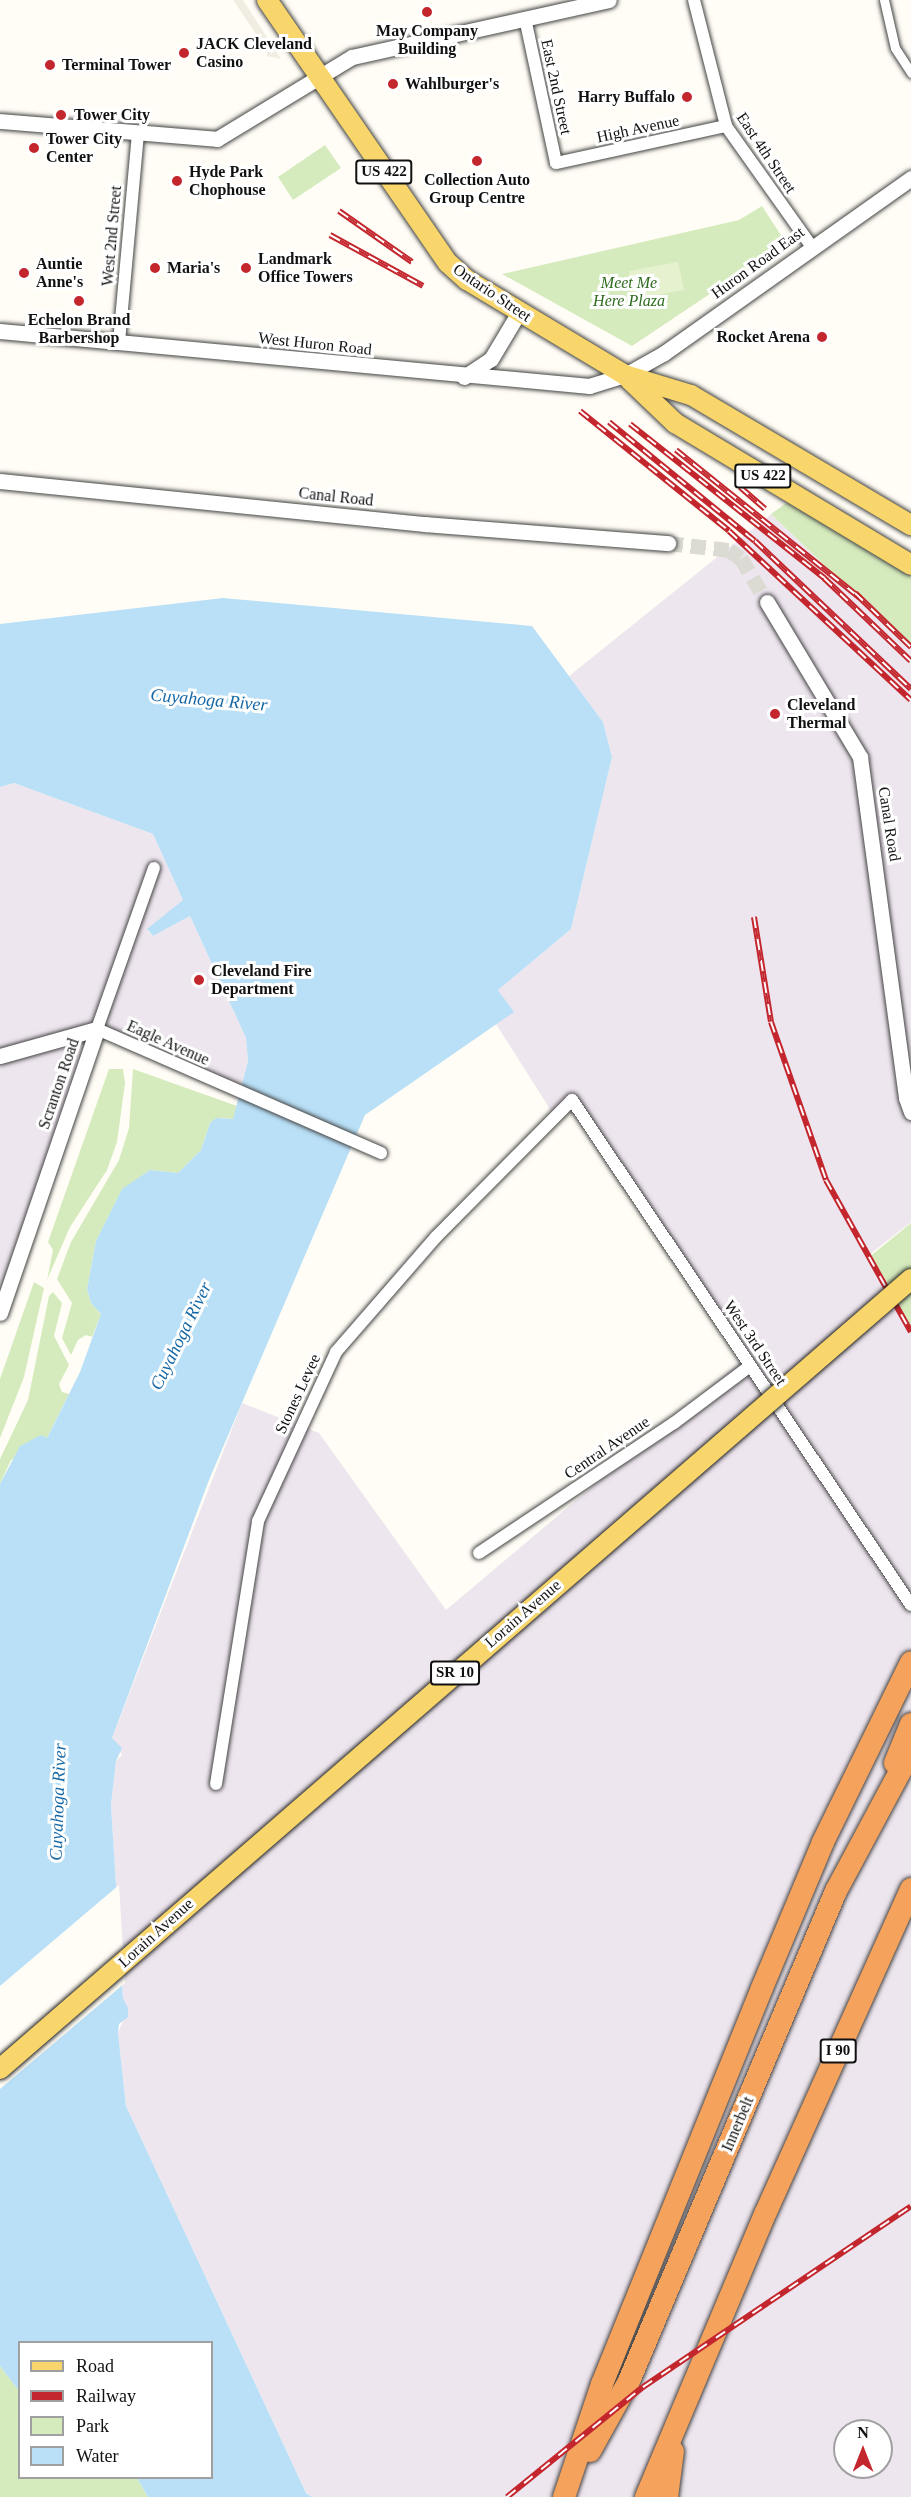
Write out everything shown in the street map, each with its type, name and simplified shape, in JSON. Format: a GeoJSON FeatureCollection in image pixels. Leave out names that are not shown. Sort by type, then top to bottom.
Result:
{"type":"FeatureCollection","features":[{"type":"Feature","properties":{"kind":"highway"},"geometry":{"type":"LineString","coordinates":[[564,2497],[602,2384],[762,1988],[823,1842],[911,1662]]}},
{"type":"Feature","properties":{"kind":"highway"},"geometry":{"type":"LineString","coordinates":[[878,1812],[911,1724]]}},
{"type":"Feature","properties":{"kind":"highway","name":"Innerbelt"},"geometry":{"type":"LineString","coordinates":[[564,2497],[629,2381],[836,1891],[911,1750]]}},
{"type":"Feature","properties":{"kind":"highway","name":"I 90"},"geometry":{"type":"LineString","coordinates":[[645,2497],[766,2212],[911,1889]]}},
{"type":"Feature","properties":{"kind":"highway"},"geometry":{"type":"LineString","coordinates":[[668,2497],[676,2427]]}},
{"type":"Feature","properties":{"kind":"main road","name":"Ontario Street"},"geometry":{"type":"LineString","coordinates":[[267,0],[448,263],[467,280],[625,375],[675,423],[911,565]]}},
{"type":"Feature","properties":{"kind":"main road","name":"Ontario Street"},"geometry":{"type":"LineString","coordinates":[[625,375],[691,395],[911,525]]}},
{"type":"Feature","properties":{"kind":"main road","name":"Lorain Avenue"},"geometry":{"type":"LineString","coordinates":[[0,2069],[911,1279]]}},
{"type":"Feature","properties":{"kind":"street"},"geometry":{"type":"LineString","coordinates":[[0,121],[217,139],[318,75],[352,57],[609,0]]}},
{"type":"Feature","properties":{"kind":"street","name":"East 4th Street"},"geometry":{"type":"LineString","coordinates":[[694,0],[726,126],[812,247]]}},
{"type":"Feature","properties":{"kind":"street"},"geometry":{"type":"LineString","coordinates":[[884,0],[895,48],[911,73]]}},
{"type":"Feature","properties":{"kind":"street","name":"East 2nd Street"},"geometry":{"type":"LineString","coordinates":[[525,18],[556,163]]}},
{"type":"Feature","properties":{"kind":"street","name":"High Avenue"},"geometry":{"type":"LineString","coordinates":[[556,163],[726,126]]}},
{"type":"Feature","properties":{"kind":"street","name":"West 2nd Street"},"geometry":{"type":"LineString","coordinates":[[119,342],[138,134]]}},
{"type":"Feature","properties":{"kind":"street","name":"Huron Road East"},"geometry":{"type":"LineString","coordinates":[[625,375],[664,353],[911,178]]}},
{"type":"Feature","properties":{"kind":"street"},"geometry":{"type":"LineString","coordinates":[[464,377],[492,359],[519,312]]}},
{"type":"Feature","properties":{"kind":"street","name":"West Huron Road"},"geometry":{"type":"LineString","coordinates":[[0,331],[580,387],[625,375]]}},
{"type":"Feature","properties":{"kind":"street","name":"Canal Road"},"geometry":{"type":"LineString","coordinates":[[0,480],[424,524],[668,543]]}},
{"type":"Feature","properties":{"kind":"street","name":"Canal Road"},"geometry":{"type":"LineString","coordinates":[[767,602],[861,757],[906,1098],[911,1112]]}},
{"type":"Feature","properties":{"kind":"street","name":"Scranton Road"},"geometry":{"type":"LineString","coordinates":[[0,1313],[154,868]]}},
{"type":"Feature","properties":{"kind":"street"},"geometry":{"type":"LineString","coordinates":[[0,1056],[97,1029]]}},
{"type":"Feature","properties":{"kind":"street","name":"Eagle Avenue"},"geometry":{"type":"LineString","coordinates":[[97,1029],[225,1087],[381,1153]]}},
{"type":"Feature","properties":{"kind":"street","name":"West 3rd Street"},"geometry":{"type":"LineString","coordinates":[[572,1100],[911,1605]]}},
{"type":"Feature","properties":{"kind":"street","name":"Stones Levee"},"geometry":{"type":"LineString","coordinates":[[216,1784],[258,1521],[336,1352],[436,1237],[572,1100]]}},
{"type":"Feature","properties":{"kind":"street","name":"Central Avenue"},"geometry":{"type":"LineString","coordinates":[[478,1553],[674,1423],[750,1366]]}},
{"type":"Feature","properties":{"kind":"shaded area"},"geometry":{"type":"Polygon","coordinates":[[[233,0],[243,0],[281,59],[267,56],[267,50],[233,0]]]}},
{"type":"Feature","properties":{"kind":"shaded area"},"geometry":{"type":"Polygon","coordinates":[[[771,514],[911,648],[911,1222],[851,1269],[873,1252],[868,1258],[911,1332],[911,2497],[312,2497],[306,2493],[126,2106],[118,2033],[128,2009],[123,1998],[111,1805],[116,1761],[122,1755],[112,1738],[242,1403],[319,1433],[446,1610],[745,1358],[572,1100],[555,1117],[496,1024],[513,1012],[498,990],[571,929],[612,757],[603,722],[569,676],[771,514]]]}},
{"type":"Feature","properties":{"kind":"shaded area"},"geometry":{"type":"Polygon","coordinates":[[[14,783],[153,834],[183,900],[147,930],[153,936],[190,916],[246,1038],[248,1061],[240,1093],[97,1030],[0,1313],[0,787],[14,783]]]}},
{"type":"Feature","properties":{"kind":"green space"},"geometry":{"type":"Polygon","coordinates":[[[325,145],[341,168],[293,200],[278,177],[325,145]]]}},
{"type":"Feature","properties":{"kind":"green space","name":"Meet Me Here Plaza"},"geometry":{"type":"Polygon","coordinates":[[[762,206],[786,243],[632,346],[502,274],[739,220],[762,206]]]}},
{"type":"Feature","properties":{"kind":"green space"},"geometry":{"type":"Polygon","coordinates":[[[678,262],[684,290],[634,299],[629,271],[678,262]]]}},
{"type":"Feature","properties":{"kind":"green space"},"geometry":{"type":"Polygon","coordinates":[[[796,496],[911,565],[911,648],[771,514],[796,496]]]}},
{"type":"Feature","properties":{"kind":"green space"},"geometry":{"type":"Polygon","coordinates":[[[109,1069],[123,1069],[125,1083],[117,1142],[107,1170],[70,1227],[47,1280],[53,1250],[48,1242],[109,1069]]]}},
{"type":"Feature","properties":{"kind":"green space"},"geometry":{"type":"Polygon","coordinates":[[[133,1069],[237,1106],[233,1119],[217,1118],[210,1123],[201,1150],[178,1173],[150,1170],[122,1190],[96,1241],[87,1289],[91,1303],[101,1314],[92,1337],[86,1335],[78,1340],[71,1355],[62,1338],[72,1303],[57,1279],[71,1242],[119,1160],[129,1128],[133,1069]]]}},
{"type":"Feature","properties":{"kind":"green space"},"geometry":{"type":"Polygon","coordinates":[[[911,1223],[911,1332],[868,1258],[911,1223]]]}},
{"type":"Feature","properties":{"kind":"green space"},"geometry":{"type":"Polygon","coordinates":[[[34,1282],[44,1288],[24,1377],[0,1438],[0,1379],[34,1282]]]}},
{"type":"Feature","properties":{"kind":"green space"},"geometry":{"type":"Polygon","coordinates":[[[53,1292],[62,1303],[54,1336],[69,1365],[59,1384],[62,1392],[69,1394],[47,1438],[11,1460],[0,1484],[0,1459],[28,1400],[49,1296],[53,1292]]]}},
{"type":"Feature","properties":{"kind":"green space"},"geometry":{"type":"Polygon","coordinates":[[[0,2366],[18,2390],[18,2479],[138,2479],[148,2497],[0,2497],[0,2366]]]}},
{"type":"Feature","properties":{"kind":"water","name":"Cuyahoga River"},"geometry":{"type":"Polygon","coordinates":[[[223,598],[532,626],[603,722],[612,757],[571,929],[498,990],[514,1012],[365,1115],[209,1480],[112,1738],[122,1748],[116,1761],[111,1805],[123,1998],[128,2008],[128,2017],[119,2024],[118,2033],[126,2106],[306,2493],[312,2497],[148,2497],[138,2479],[213,2479],[213,2341],[18,2341],[18,2390],[0,2366],[0,1484],[20,1446],[41,1435],[47,1438],[80,1372],[101,1314],[91,1303],[87,1289],[96,1241],[122,1189],[150,1170],[178,1173],[201,1150],[210,1123],[216,1118],[233,1119],[248,1061],[246,1038],[190,916],[153,936],[147,929],[183,900],[153,834],[14,783],[0,787],[0,624],[223,598]]]}},
{"type":"Feature","properties":{"kind":"pier"},"geometry":{"type":"Polygon","coordinates":[[[119,1885],[125,1983],[0,2089],[0,1986],[119,1885]]]}},
{"type":"Feature","properties":{"kind":"tunnel"},"geometry":{"type":"LineString","coordinates":[[668,543],[729,550],[741,558],[767,602]]}},
{"type":"Feature","properties":{"kind":"railway"},"geometry":{"type":"LineString","coordinates":[[339,211],[412,262]]}},
{"type":"Feature","properties":{"kind":"railway"},"geometry":{"type":"LineString","coordinates":[[330,235],[423,286]]}},
{"type":"Feature","properties":{"kind":"railway"},"geometry":{"type":"LineString","coordinates":[[580,411],[729,531],[911,700]]}},
{"type":"Feature","properties":{"kind":"railway"},"geometry":{"type":"LineString","coordinates":[[609,422],[755,541],[911,689]]}},
{"type":"Feature","properties":{"kind":"railway"},"geometry":{"type":"LineString","coordinates":[[630,424],[824,578],[911,661]]}},
{"type":"Feature","properties":{"kind":"railway"},"geometry":{"type":"LineString","coordinates":[[676,450],[860,598]]}},
{"type":"Feature","properties":{"kind":"railway"},"geometry":{"type":"LineString","coordinates":[[740,487],[765,509]]}},
{"type":"Feature","properties":{"kind":"railway"},"geometry":{"type":"LineString","coordinates":[[855,593],[911,647]]}},
{"type":"Feature","properties":{"kind":"railway"},"geometry":{"type":"LineString","coordinates":[[754,917],[771,1022],[826,1180],[911,1332]]}},
{"type":"Feature","properties":{"kind":"railway"},"geometry":{"type":"LineString","coordinates":[[507,2497],[643,2387],[911,2206]]}},
{"type":"Feature","properties":{"kind":"place","name":"May Company Building"},"geometry":{"type":"Point","coordinates":[427,12]}},
{"type":"Feature","properties":{"kind":"place","name":"JACK Cleveland Casino"},"geometry":{"type":"Point","coordinates":[184,53]}},
{"type":"Feature","properties":{"kind":"place","name":"Terminal Tower"},"geometry":{"type":"Point","coordinates":[50,65]}},
{"type":"Feature","properties":{"kind":"place","name":"Wahlburger's"},"geometry":{"type":"Point","coordinates":[393,84]}},
{"type":"Feature","properties":{"kind":"place","name":"Harry Buffalo"},"geometry":{"type":"Point","coordinates":[687,97]}},
{"type":"Feature","properties":{"kind":"place","name":"Tower City"},"geometry":{"type":"Point","coordinates":[61,115]}},
{"type":"Feature","properties":{"kind":"place","name":"Tower City Center"},"geometry":{"type":"Point","coordinates":[34,148]}},
{"type":"Feature","properties":{"kind":"place","name":"Collection Auto Group Centre"},"geometry":{"type":"Point","coordinates":[477,161]}},
{"type":"Feature","properties":{"kind":"place","name":"Hyde Park Chophouse"},"geometry":{"type":"Point","coordinates":[177,181]}},
{"type":"Feature","properties":{"kind":"place","name":"Maria's"},"geometry":{"type":"Point","coordinates":[155,268]}},
{"type":"Feature","properties":{"kind":"place","name":"Landmark Office Towers"},"geometry":{"type":"Point","coordinates":[246,268]}},
{"type":"Feature","properties":{"kind":"place","name":"Auntie Anne's"},"geometry":{"type":"Point","coordinates":[24,273]}},
{"type":"Feature","properties":{"kind":"place","name":"Echelon Brand Barbershop"},"geometry":{"type":"Point","coordinates":[79,301]}},
{"type":"Feature","properties":{"kind":"place","name":"Rocket Arena"},"geometry":{"type":"Point","coordinates":[822,337]}},
{"type":"Feature","properties":{"kind":"place","name":"Cleveland Thermal"},"geometry":{"type":"Point","coordinates":[775,714]}},
{"type":"Feature","properties":{"kind":"place","name":"Cleveland Fire Department"},"geometry":{"type":"Point","coordinates":[199,980]}}]}
